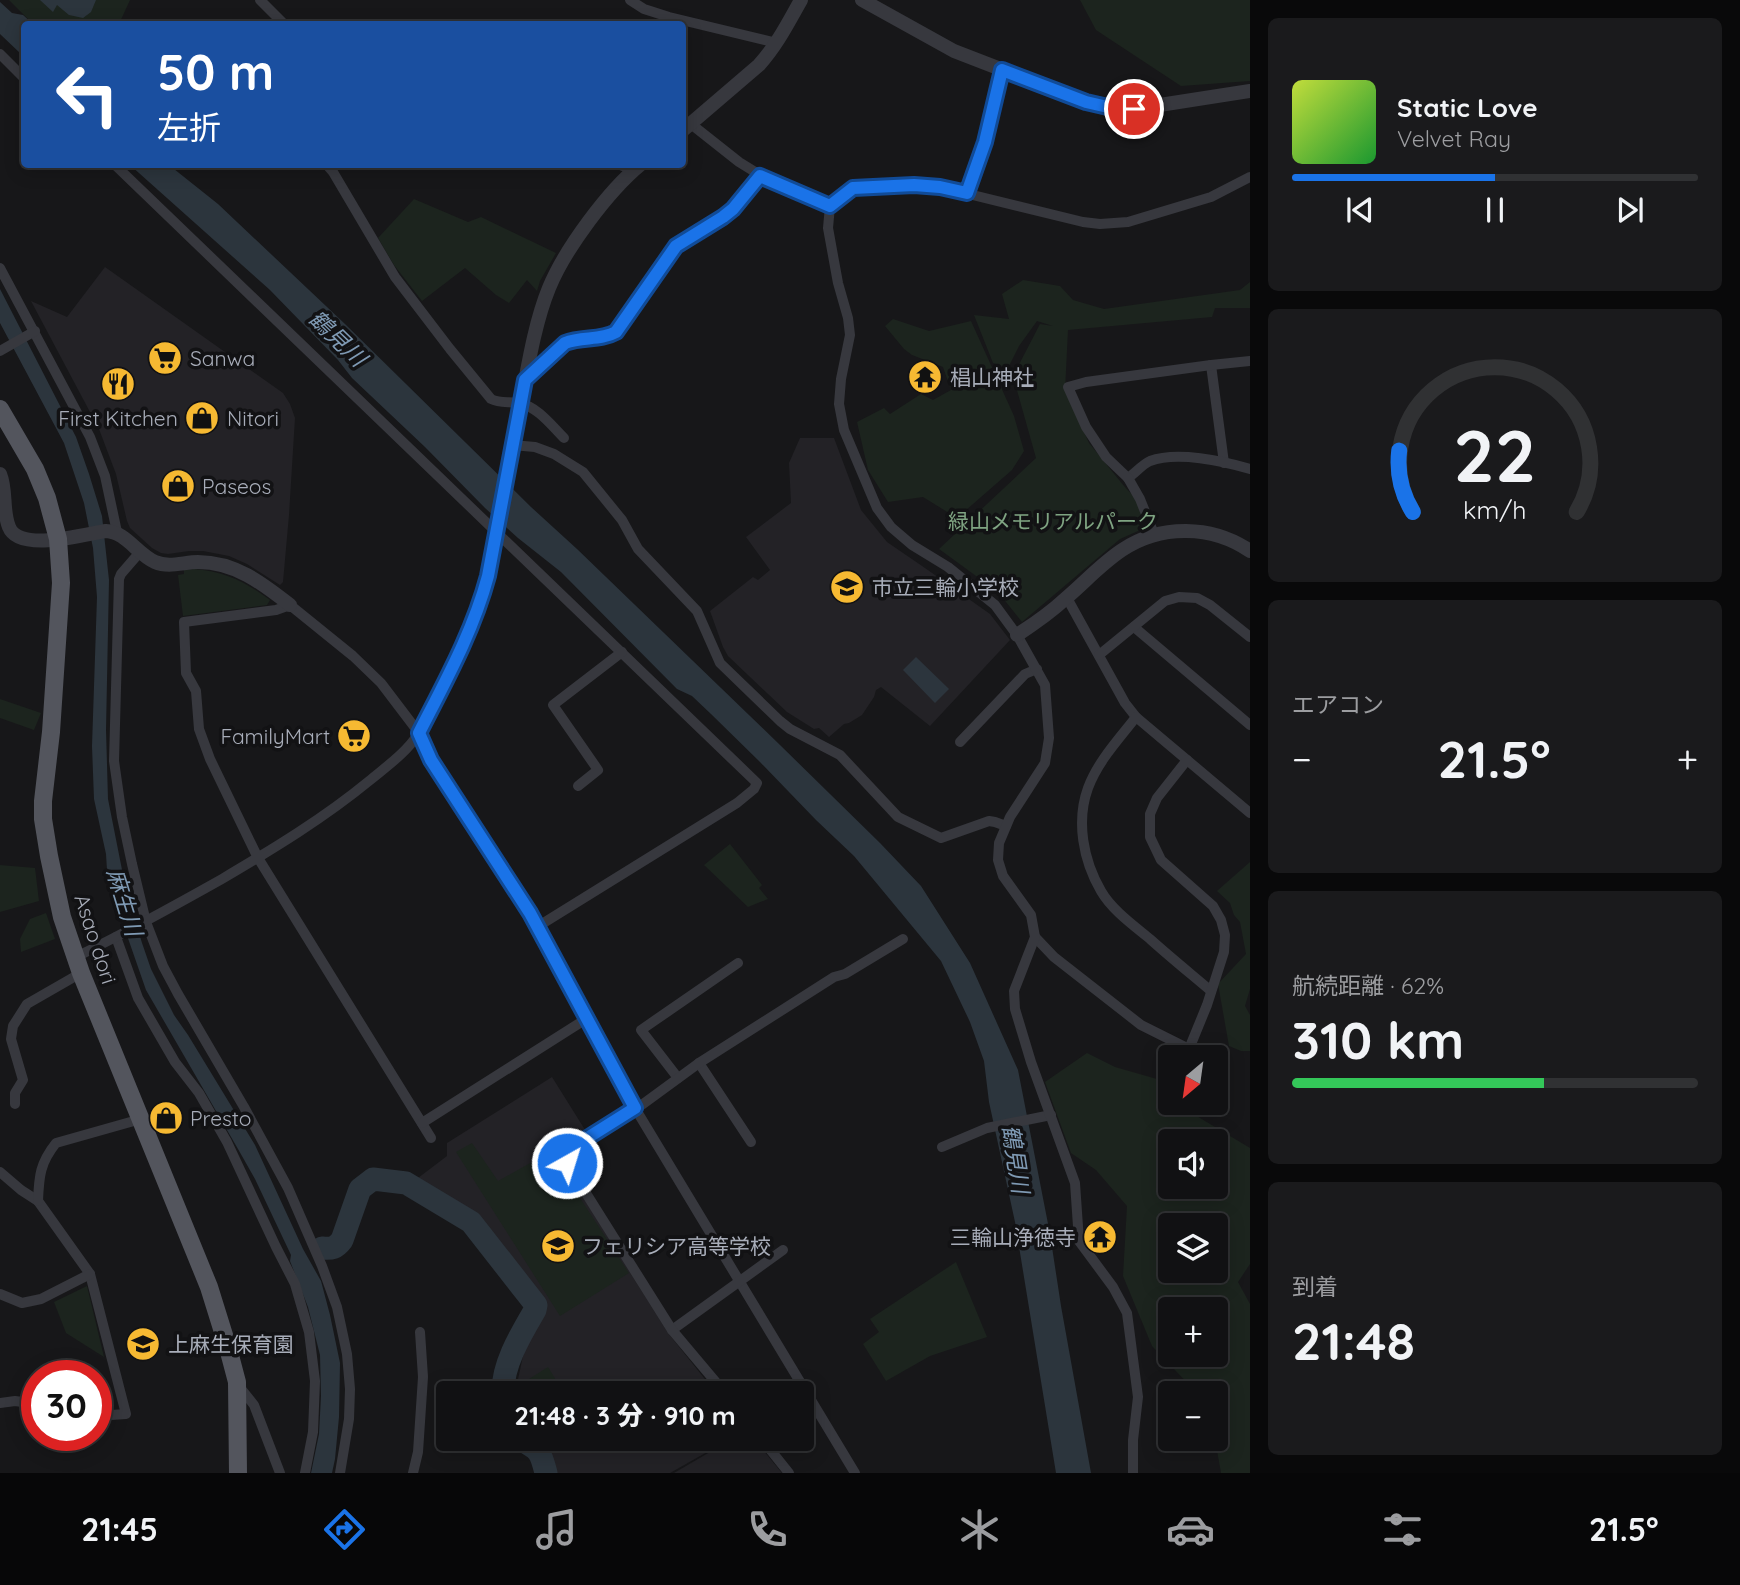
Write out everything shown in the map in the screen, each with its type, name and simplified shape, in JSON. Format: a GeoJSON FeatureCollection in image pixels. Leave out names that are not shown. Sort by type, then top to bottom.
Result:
{"type":"FeatureCollection","features":[{"type":"Feature","properties":{"kind":"main road","name":"Asao dori"},"geometry":{"type":"LineString","coordinates":[[0,409],[35,469],[50,507],[58,539],[61,583],[43,819],[62,917],[78,965],[209,1287],[237,1382],[238,1473]]}},
{"type":"Feature","properties":{"kind":"street"},"geometry":{"type":"LineString","coordinates":[[260,0],[281,21]]}},
{"type":"Feature","properties":{"kind":"street"},"geometry":{"type":"LineString","coordinates":[[630,0],[644,9],[685,21]]}},
{"type":"Feature","properties":{"kind":"street"},"geometry":{"type":"LineString","coordinates":[[801,0],[777,43],[759,65],[687,128],[760,176],[830,206]]}},
{"type":"Feature","properties":{"kind":"street"},"geometry":{"type":"LineString","coordinates":[[862,0],[954,51],[1086,102],[1112,108],[1134,109],[1250,91]]}},
{"type":"Feature","properties":{"kind":"street"},"geometry":{"type":"LineString","coordinates":[[686,21],[777,43]]}},
{"type":"Feature","properties":{"kind":"street"},"geometry":{"type":"LineString","coordinates":[[0,54],[21,75]]}},
{"type":"Feature","properties":{"kind":"street"},"geometry":{"type":"LineString","coordinates":[[967,193],[985,142],[1002,70]]}},
{"type":"Feature","properties":{"kind":"street"},"geometry":{"type":"LineString","coordinates":[[118,168],[497,529],[757,783],[754,789],[737,803],[537,927]]}},
{"type":"Feature","properties":{"kind":"street"},"geometry":{"type":"LineString","coordinates":[[330,168],[396,277],[491,399],[497,402],[521,403],[534,409],[565,438]]}},
{"type":"Feature","properties":{"kind":"street"},"geometry":{"type":"LineString","coordinates":[[15,1104],[15,1093],[23,1080],[11,1039],[13,1026],[27,1004],[118,936],[258,858],[346,800],[407,749],[419,733],[473,624],[488,576],[525,380],[548,290],[561,261],[602,205],[636,168]]}},
{"type":"Feature","properties":{"kind":"street"},"geometry":{"type":"LineString","coordinates":[[525,380],[565,343],[604,337],[616,332],[676,246],[733,209],[760,176]]}},
{"type":"Feature","properties":{"kind":"street"},"geometry":{"type":"LineString","coordinates":[[1133,1473],[1133,1440],[1138,1397],[1127,1313],[1113,1287],[1079,1241],[1075,1183],[1031,1062],[1015,1009],[1014,991],[1035,937],[1031,915],[1003,876],[998,860],[999,843],[1006,826],[1045,763],[1049,738],[1045,685],[1017,635],[995,605],[948,566],[912,545],[891,527],[877,508],[844,430],[839,404],[849,335],[848,318],[838,283],[828,228],[830,206],[853,188],[914,185],[940,187],[1083,222],[1117,224],[1211,197],[1250,177]]}},
{"type":"Feature","properties":{"kind":"street"},"geometry":{"type":"LineString","coordinates":[[0,268],[31,333],[90,437],[105,476],[116,532]]}},
{"type":"Feature","properties":{"kind":"street"},"geometry":{"type":"LineString","coordinates":[[2,350],[31,333]]}},
{"type":"Feature","properties":{"kind":"street"},"geometry":{"type":"LineString","coordinates":[[1154,534],[1128,478],[1105,457],[1086,427],[1068,387],[1086,382],[1250,361]]}},
{"type":"Feature","properties":{"kind":"street"},"geometry":{"type":"LineString","coordinates":[[1211,365],[1224,463]]}},
{"type":"Feature","properties":{"kind":"street"},"geometry":{"type":"LineString","coordinates":[[512,445],[535,447],[554,454],[583,472],[622,520],[638,549],[697,611],[720,663],[790,729],[840,755],[898,817],[941,838],[989,821],[1006,826]]}},
{"type":"Feature","properties":{"kind":"street"},"geometry":{"type":"LineString","coordinates":[[1128,478],[1149,461],[1180,456],[1250,469]]}},
{"type":"Feature","properties":{"kind":"street"},"geometry":{"type":"LineString","coordinates":[[0,474],[4,484],[8,527],[19,538],[58,539],[106,531],[116,532],[139,552],[162,565],[200,562],[229,566],[253,578],[290,605],[354,656],[382,683],[419,733],[431,760],[537,927],[635,1108],[855,1473]]}},
{"type":"Feature","properties":{"kind":"street"},"geometry":{"type":"LineString","coordinates":[[1017,635],[1046,616],[1108,560],[1137,541],[1154,534],[1181,531],[1213,534],[1250,551]]}},
{"type":"Feature","properties":{"kind":"street"},"geometry":{"type":"LineString","coordinates":[[139,552],[119,579],[114,761],[122,817],[144,923],[178,994],[288,1188],[337,1307],[347,1354],[350,1389],[349,1419],[340,1473]]}},
{"type":"Feature","properties":{"kind":"street"},"geometry":{"type":"LineString","coordinates":[[1099,655],[1165,601],[1179,597],[1197,598],[1210,605],[1250,638]]}},
{"type":"Feature","properties":{"kind":"street"},"geometry":{"type":"LineString","coordinates":[[1067,598],[1125,703],[1136,717],[1250,813]]}},
{"type":"Feature","properties":{"kind":"street"},"geometry":{"type":"LineString","coordinates":[[290,605],[276,610],[184,622],[186,673],[196,691],[199,729],[210,759],[258,858],[431,1138]]}},
{"type":"Feature","properties":{"kind":"street"},"geometry":{"type":"LineString","coordinates":[[1134,627],[1250,725]]}},
{"type":"Feature","properties":{"kind":"street"},"geometry":{"type":"LineString","coordinates":[[578,786],[598,770],[553,705],[621,652]]}},
{"type":"Feature","properties":{"kind":"street"},"geometry":{"type":"LineString","coordinates":[[960,742],[1025,674],[1037,670]]}},
{"type":"Feature","properties":{"kind":"street"},"geometry":{"type":"LineString","coordinates":[[1136,717],[1099,766],[1088,788],[1082,810],[1082,838],[1089,866],[1101,892],[1122,916],[1212,991]]}},
{"type":"Feature","properties":{"kind":"street"},"geometry":{"type":"LineString","coordinates":[[1186,760],[1157,798],[1150,814],[1150,837],[1161,860],[1213,906],[1225,934],[1224,953],[1195,1045]]}},
{"type":"Feature","properties":{"kind":"street"},"geometry":{"type":"LineString","coordinates":[[118,936],[138,998],[175,1062],[199,1093],[227,1142],[295,1284],[309,1332],[315,1381],[313,1432],[305,1473]]}},
{"type":"Feature","properties":{"kind":"street"},"geometry":{"type":"LineString","coordinates":[[1035,937],[1054,957],[1141,1025],[1177,1045]]}},
{"type":"Feature","properties":{"kind":"street"},"geometry":{"type":"LineString","coordinates":[[714,1381],[672,1330],[567,1163],[569,1153],[573,1147],[643,1104],[699,1063],[834,977],[845,974],[903,940]]}},
{"type":"Feature","properties":{"kind":"street"},"geometry":{"type":"LineString","coordinates":[[678,1078],[641,1030],[738,963]]}},
{"type":"Feature","properties":{"kind":"street"},"geometry":{"type":"LineString","coordinates":[[422,1123],[586,1019]]}},
{"type":"Feature","properties":{"kind":"street"},"geometry":{"type":"LineString","coordinates":[[699,1063],[751,1142]]}},
{"type":"Feature","properties":{"kind":"street"},"geometry":{"type":"LineString","coordinates":[[942,1147],[986,1128],[1051,1115]]}},
{"type":"Feature","properties":{"kind":"street"},"geometry":{"type":"LineString","coordinates":[[38,1201],[39,1174],[48,1153],[56,1143],[141,1119]]}},
{"type":"Feature","properties":{"kind":"street"},"geometry":{"type":"LineString","coordinates":[[0,1172],[38,1201],[90,1274],[126,1414],[112,1415]]}},
{"type":"Feature","properties":{"kind":"street"},"geometry":{"type":"LineString","coordinates":[[672,1330],[783,1250]]}},
{"type":"Feature","properties":{"kind":"street"},"geometry":{"type":"LineString","coordinates":[[0,1294],[22,1303],[41,1300],[90,1274]]}},
{"type":"Feature","properties":{"kind":"street"},"geometry":{"type":"LineString","coordinates":[[413,1473],[418,1452],[423,1377],[421,1332]]}},
{"type":"Feature","properties":{"kind":"street"},"geometry":{"type":"LineString","coordinates":[[237,1382],[254,1405],[280,1473]]}},
{"type":"Feature","properties":{"kind":"street"},"geometry":{"type":"LineString","coordinates":[[0,1403],[21,1402]]}},
{"type":"Feature","properties":{"kind":"street"},"geometry":{"type":"LineString","coordinates":[[771,1451],[789,1473]]}},
{"type":"Feature","properties":{"kind":"shaded area"},"geometry":{"type":"Polygon","coordinates":[[[105,267],[283,393],[290,404],[295,418],[283,582],[280,585],[229,556],[203,551],[161,553],[130,528],[116,474],[99,429],[31,301],[67,317],[105,267]]]}},
{"type":"Feature","properties":{"kind":"shaded area","name":"市立三輪小学校"},"geometry":{"type":"Polygon","coordinates":[[[800,438],[834,438],[861,510],[887,542],[990,614],[1010,640],[930,726],[881,687],[876,690],[862,715],[844,724],[829,737],[819,728],[814,729],[787,712],[728,656],[723,647],[710,611],[753,577],[758,580],[770,570],[746,537],[791,503],[789,463],[800,438]]]}},
{"type":"Feature","properties":{"kind":"shaded area","name":"フェリシア高等学校"},"geometry":{"type":"Polygon","coordinates":[[[552,1077],[587,1133],[564,1167],[668,1333],[706,1381],[518,1381],[525,1347],[545,1310],[541,1298],[478,1215],[418,1178],[447,1156],[447,1143],[552,1077]]]}},
{"type":"Feature","properties":{"kind":"shaded area"},"geometry":{"type":"Polygon","coordinates":[[[549,1451],[709,1451],[670,1473],[554,1473],[549,1451]]]}},
{"type":"Feature","properties":{"kind":"shaded area"},"geometry":{"type":"Polygon","coordinates":[[[712,1451],[764,1451],[782,1473],[674,1473],[712,1451]]]}},
{"type":"Feature","properties":{"kind":"green space"},"geometry":{"type":"Polygon","coordinates":[[[9,0],[130,0],[120,21],[30,21],[9,0]]]}},
{"type":"Feature","properties":{"kind":"green space"},"geometry":{"type":"Polygon","coordinates":[[[1080,0],[1250,0],[1250,81],[1181,86],[1096,30],[1080,0]]]}},
{"type":"Feature","properties":{"kind":"green space"},"geometry":{"type":"Polygon","coordinates":[[[414,199],[468,222],[481,217],[556,253],[537,291],[527,280],[509,303],[465,268],[422,301],[394,265],[378,238],[414,199]]]}},
{"type":"Feature","properties":{"kind":"green space","name":"緑山メモリアルパーク"},"geometry":{"type":"Polygon","coordinates":[[[1023,280],[1060,286],[1073,300],[1104,309],[1240,290],[1250,282],[1250,308],[1215,308],[1212,317],[1068,330],[1065,391],[1089,443],[1137,500],[1147,527],[1120,539],[1022,622],[998,592],[939,549],[1036,458],[1013,376],[1040,324],[1053,326],[1037,321],[1019,346],[1008,368],[993,363],[974,315],[1009,319],[1002,294],[1023,280]]]}},
{"type":"Feature","properties":{"kind":"green space"},"geometry":{"type":"Polygon","coordinates":[[[893,319],[929,331],[971,321],[1014,416],[1024,451],[1012,470],[957,518],[923,497],[888,502],[868,470],[857,422],[884,408],[890,414],[921,394],[933,400],[951,390],[943,367],[912,355],[885,326],[893,319]]]}},
{"type":"Feature","properties":{"kind":"green space"},"geometry":{"type":"Polygon","coordinates":[[[194,569],[234,578],[270,600],[267,605],[183,616],[178,575],[184,574],[184,570],[194,569]]]}},
{"type":"Feature","properties":{"kind":"green space"},"geometry":{"type":"Polygon","coordinates":[[[0,699],[41,713],[34,730],[0,718],[0,699]]]}},
{"type":"Feature","properties":{"kind":"green space"},"geometry":{"type":"Polygon","coordinates":[[[730,844],[762,885],[759,888],[768,899],[748,907],[704,865],[730,844]]]}},
{"type":"Feature","properties":{"kind":"green space"},"geometry":{"type":"Polygon","coordinates":[[[1250,862],[1250,989],[1245,1006],[1250,1015],[1250,1051],[1241,1051],[1229,1046],[1218,984],[1246,954],[1240,922],[1230,903],[1217,891],[1250,862]]]}},
{"type":"Feature","properties":{"kind":"green space"},"geometry":{"type":"Polygon","coordinates":[[[0,865],[35,868],[39,901],[0,912],[0,865]]]}},
{"type":"Feature","properties":{"kind":"green space"},"geometry":{"type":"Polygon","coordinates":[[[46,913],[55,939],[21,952],[20,939],[30,919],[46,913]]]}},
{"type":"Feature","properties":{"kind":"green space"},"geometry":{"type":"Polygon","coordinates":[[[1087,1053],[1115,1067],[1158,1079],[1158,1115],[1195,1115],[1218,1129],[1158,1129],[1158,1199],[1228,1199],[1228,1135],[1250,1148],[1250,1264],[1238,1282],[1250,1304],[1250,1473],[1221,1473],[1217,1451],[1228,1451],[1228,1381],[1186,1381],[1172,1367],[1228,1367],[1228,1297],[1158,1297],[1158,1352],[1152,1346],[1123,1276],[1127,1206],[1096,1170],[1071,1153],[1045,1082],[1087,1053]]]}},
{"type":"Feature","properties":{"kind":"green space"},"geometry":{"type":"Polygon","coordinates":[[[472,1143],[498,1181],[550,1152],[629,1273],[560,1316],[456,1152],[472,1143]]]}},
{"type":"Feature","properties":{"kind":"green space"},"geometry":{"type":"Polygon","coordinates":[[[956,1262],[987,1337],[930,1356],[886,1381],[863,1344],[879,1332],[870,1319],[956,1262]]]}},
{"type":"Feature","properties":{"kind":"green space"},"geometry":{"type":"Polygon","coordinates":[[[87,1286],[104,1357],[66,1333],[54,1302],[87,1286]]]}},
{"type":"Feature","properties":{"kind":"green space"},"geometry":{"type":"Polygon","coordinates":[[[548,1367],[557,1381],[526,1381],[548,1367]]]}},
{"type":"Feature","properties":{"kind":"water"},"geometry":{"type":"Polygon","coordinates":[[[40,0],[96,0],[91,12],[83,18],[69,15],[57,5],[53,12],[40,0]]]}},
{"type":"Feature","properties":{"kind":"water"},"geometry":{"type":"Polygon","coordinates":[[[0,2],[12,13],[23,15],[30,21],[21,21],[21,61],[20,53],[0,34],[0,2]]]}},
{"type":"Feature","properties":{"kind":"water","name":"鶴見川"},"geometry":{"type":"Polygon","coordinates":[[[133,168],[173,168],[218,204],[780,745],[921,886],[970,963],[1018,1070],[1050,1234],[1091,1473],[1056,1473],[1015,1222],[989,1102],[984,1061],[970,1022],[941,961],[854,856],[760,762],[692,696],[677,689],[561,572],[485,508],[352,378],[270,290],[133,168]]]}},
{"type":"Feature","properties":{"kind":"water","name":"麻生川"},"geometry":{"type":"Polygon","coordinates":[[[0,289],[76,437],[102,516],[109,580],[106,730],[108,799],[126,890],[142,943],[151,969],[174,1015],[255,1145],[303,1249],[321,1281],[340,1363],[339,1417],[332,1473],[311,1473],[319,1434],[320,1355],[308,1307],[290,1261],[291,1255],[255,1179],[146,990],[107,870],[94,799],[92,746],[97,597],[93,548],[84,503],[64,443],[0,323],[0,289]]]}},
{"type":"Feature","properties":{"kind":"water"},"geometry":{"type":"Polygon","coordinates":[[[916,657],[949,689],[935,703],[903,670],[916,657]]]}},
{"type":"Feature","properties":{"kind":"waterway"},"geometry":{"type":"LineString","coordinates":[[322,1248],[334,1247],[342,1240],[360,1189],[373,1179],[406,1183],[471,1222],[536,1305],[518,1339],[504,1381]]}},
{"type":"Feature","properties":{"kind":"waterway"},"geometry":{"type":"LineString","coordinates":[[538,1451],[546,1473]]}},
{"type":"Feature","properties":{"kind":"place","name":"Sanwa"},"geometry":{"type":"Point","coordinates":[165,358]}},
{"type":"Feature","properties":{"kind":"place","name":"椙山神社"},"geometry":{"type":"Point","coordinates":[925,377]}},
{"type":"Feature","properties":{"kind":"place","name":"First Kitchen"},"geometry":{"type":"Point","coordinates":[118,384]}},
{"type":"Feature","properties":{"kind":"place","name":"Nitori"},"geometry":{"type":"Point","coordinates":[202,418]}},
{"type":"Feature","properties":{"kind":"place","name":"Paseos"},"geometry":{"type":"Point","coordinates":[178,486]}},
{"type":"Feature","properties":{"kind":"place","name":"市立三輪小学校"},"geometry":{"type":"Point","coordinates":[847,587]}},
{"type":"Feature","properties":{"kind":"place","name":"FamilyMart"},"geometry":{"type":"Point","coordinates":[354,736]}},
{"type":"Feature","properties":{"kind":"place","name":"Presto"},"geometry":{"type":"Point","coordinates":[166,1118]}},
{"type":"Feature","properties":{"kind":"place","name":"三輪山浄徳寺"},"geometry":{"type":"Point","coordinates":[1100,1237]}},
{"type":"Feature","properties":{"kind":"place","name":"フェリシア高等学校"},"geometry":{"type":"Point","coordinates":[558,1246]}},
{"type":"Feature","properties":{"kind":"place","name":"上麻生保育園"},"geometry":{"type":"Point","coordinates":[143,1344]}},
{"type":"Feature","properties":{"kind":"route"},"geometry":{"type":"LineString","coordinates":[[567,1163],[573,1147],[635,1108],[530,913],[431,760],[419,733],[473,624],[481,601],[525,380],[565,343],[604,337],[616,332],[676,246],[733,209],[760,176],[830,206],[853,188],[914,185],[967,193],[985,142],[1002,70],[1086,102],[1112,108],[1134,109]]}}]}
